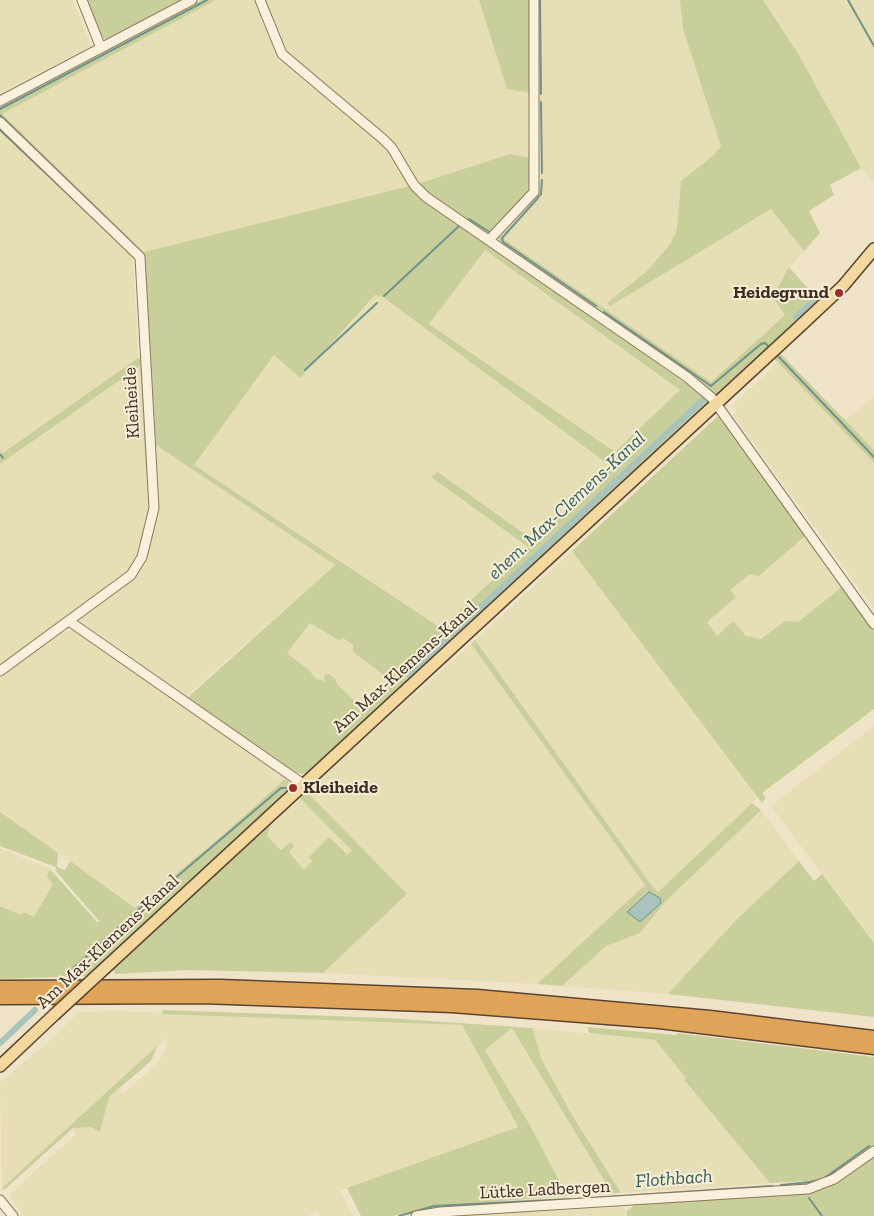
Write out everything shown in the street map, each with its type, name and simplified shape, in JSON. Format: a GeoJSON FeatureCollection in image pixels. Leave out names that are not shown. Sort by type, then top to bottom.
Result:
{"type":"FeatureCollection","features":[{"type":"Feature","properties":{"kind":"highway"},"geometry":{"type":"LineString","coordinates":[[0,987],[231,986],[467,996],[643,1010],[874,1037]]}},
{"type":"Feature","properties":{"kind":"highway"},"geometry":{"type":"LineString","coordinates":[[0,998],[202,997],[427,1004],[659,1022],[874,1048]]}},
{"type":"Feature","properties":{"kind":"main road","name":"Am Max-Klemens-Kanal"},"geometry":{"type":"LineString","coordinates":[[0,1066],[838,291],[874,249]]}},
{"type":"Feature","properties":{"kind":"street"},"geometry":{"type":"LineString","coordinates":[[82,0],[101,48]]}},
{"type":"Feature","properties":{"kind":"street"},"geometry":{"type":"LineString","coordinates":[[0,101],[192,0]]}},
{"type":"Feature","properties":{"kind":"street"},"geometry":{"type":"LineString","coordinates":[[260,0],[282,54],[290,63],[383,139],[392,148],[414,185],[426,197],[687,377],[717,403],[874,624]]}},
{"type":"Feature","properties":{"kind":"street"},"geometry":{"type":"LineString","coordinates":[[489,240],[534,192],[534,0]]}},
{"type":"Feature","properties":{"kind":"street","name":"Kleiheide"},"geometry":{"type":"LineString","coordinates":[[0,122],[140,257],[154,508],[142,557],[134,571],[0,671]]}},
{"type":"Feature","properties":{"kind":"street"},"geometry":{"type":"LineString","coordinates":[[69,621],[303,784]]}},
{"type":"Feature","properties":{"kind":"street","name":"Lütke Ladbergen"},"geometry":{"type":"LineString","coordinates":[[416,1216],[448,1212],[808,1189],[834,1179],[874,1151]]}},
{"type":"Feature","properties":{"kind":"street"},"geometry":{"type":"LineString","coordinates":[[0,1200],[13,1216]]}},
{"type":"Feature","properties":{"kind":"shaded area"},"geometry":{"type":"Polygon","coordinates":[[[0,0],[73,0],[91,46],[0,93],[0,0]]]}},
{"type":"Feature","properties":{"kind":"shaded area"},"geometry":{"type":"Polygon","coordinates":[[[216,0],[257,0],[279,61],[380,142],[396,163],[408,186],[144,252],[1,114],[216,0]]]}},
{"type":"Feature","properties":{"kind":"shaded area"},"geometry":{"type":"Polygon","coordinates":[[[264,0],[479,0],[507,89],[532,93],[532,158],[510,154],[417,184],[400,154],[285,53],[264,0]]]}},
{"type":"Feature","properties":{"kind":"shaded area"},"geometry":{"type":"Polygon","coordinates":[[[537,0],[680,0],[683,29],[721,142],[720,149],[714,155],[681,181],[677,229],[671,243],[646,272],[608,303],[612,305],[685,259],[772,209],[804,251],[789,267],[785,315],[711,382],[498,235],[536,195],[537,0]]]}},
{"type":"Feature","properties":{"kind":"shaded area"},"geometry":{"type":"Polygon","coordinates":[[[763,0],[874,0],[874,183],[861,168],[799,55],[763,0]]]}},
{"type":"Feature","properties":{"kind":"shaded area"},"geometry":{"type":"Polygon","coordinates":[[[0,131],[133,258],[138,358],[0,455],[0,131]]]}},
{"type":"Feature","properties":{"kind":"shaded area"},"geometry":{"type":"Polygon","coordinates":[[[485,250],[680,390],[615,453],[429,324],[485,250]]]}},
{"type":"Feature","properties":{"kind":"shaded area"},"geometry":{"type":"Polygon","coordinates":[[[375,295],[383,297],[613,467],[533,540],[439,472],[431,477],[528,547],[441,628],[194,465],[274,355],[300,378],[375,295]]]}},
{"type":"Feature","properties":{"kind":"shaded area"},"geometry":{"type":"Polygon","coordinates":[[[778,362],[874,463],[874,609],[733,415],[737,411],[733,405],[778,362]]]}},
{"type":"Feature","properties":{"kind":"shaded area"},"geometry":{"type":"Polygon","coordinates":[[[140,366],[146,473],[150,477],[151,503],[147,527],[134,565],[0,665],[0,464],[140,366]]]}},
{"type":"Feature","properties":{"kind":"shaded area"},"geometry":{"type":"Polygon","coordinates":[[[874,397],[874,450],[844,421],[874,397]]]}},
{"type":"Feature","properties":{"kind":"shaded area"},"geometry":{"type":"Polygon","coordinates":[[[156,445],[335,565],[186,696],[76,618],[139,574],[156,520],[158,503],[156,445]]]}},
{"type":"Feature","properties":{"kind":"shaded area"},"geometry":{"type":"Polygon","coordinates":[[[805,536],[842,587],[798,622],[785,621],[761,639],[717,636],[706,622],[735,597],[730,590],[750,574],[759,576],[805,536]]]}},
{"type":"Feature","properties":{"kind":"shaded area"},"geometry":{"type":"Polygon","coordinates":[[[572,551],[758,797],[658,892],[475,640],[572,551]]]}},
{"type":"Feature","properties":{"kind":"shaded area"},"geometry":{"type":"Polygon","coordinates":[[[310,623],[340,641],[343,638],[353,645],[353,653],[393,681],[363,709],[338,685],[335,679],[324,681],[316,679],[309,670],[287,653],[310,623]]]}},
{"type":"Feature","properties":{"kind":"shaded area"},"geometry":{"type":"Polygon","coordinates":[[[73,630],[262,761],[275,771],[272,774],[277,778],[280,775],[285,779],[224,834],[135,908],[0,812],[0,677],[59,633],[73,630]]]}},
{"type":"Feature","properties":{"kind":"shaded area"},"geometry":{"type":"Polygon","coordinates":[[[471,644],[645,885],[537,984],[323,973],[407,894],[306,791],[471,644]]]}},
{"type":"Feature","properties":{"kind":"shaded area"},"geometry":{"type":"Polygon","coordinates":[[[874,726],[874,943],[771,806],[874,726]]]}},
{"type":"Feature","properties":{"kind":"shaded area"},"geometry":{"type":"Polygon","coordinates":[[[299,797],[352,851],[347,854],[319,847],[309,857],[312,860],[304,870],[288,851],[291,842],[282,850],[267,836],[271,825],[299,797]]]}},
{"type":"Feature","properties":{"kind":"shaded area"},"geometry":{"type":"Polygon","coordinates":[[[761,810],[799,861],[737,919],[668,994],[562,986],[606,946],[640,933],[666,901],[761,810]]]}},
{"type":"Feature","properties":{"kind":"shaded area"},"geometry":{"type":"Polygon","coordinates":[[[0,848],[50,869],[47,877],[53,884],[34,918],[23,912],[21,915],[0,906],[0,848]]]}},
{"type":"Feature","properties":{"kind":"shaded area"},"geometry":{"type":"Polygon","coordinates":[[[117,1011],[462,1025],[518,1127],[340,1191],[353,1216],[320,1216],[317,1211],[308,1216],[24,1216],[9,1195],[75,1135],[73,1128],[91,1127],[100,1132],[109,1097],[118,1089],[123,1094],[156,1065],[165,1051],[166,1038],[2,1188],[0,1082],[52,1039],[79,1012],[117,1011]]]}},
{"type":"Feature","properties":{"kind":"shaded area"},"geometry":{"type":"Polygon","coordinates":[[[513,1027],[612,1193],[567,1196],[531,1127],[485,1049],[513,1027]]]}},
{"type":"Feature","properties":{"kind":"shaded area"},"geometry":{"type":"Polygon","coordinates":[[[532,1028],[655,1040],[687,1078],[684,1081],[770,1183],[621,1193],[572,1115],[542,1060],[532,1028]]]}},
{"type":"Feature","properties":{"kind":"shaded area"},"geometry":{"type":"Polygon","coordinates":[[[622,1207],[627,1211],[627,1216],[452,1216],[622,1207]]]}},
{"type":"Feature","properties":{"kind":"green space"},"geometry":{"type":"Polygon","coordinates":[[[85,0],[185,0],[109,40],[101,37],[85,0]]]}},
{"type":"Feature","properties":{"kind":"green space"},"geometry":{"type":"Polygon","coordinates":[[[201,0],[216,0],[2,114],[144,252],[417,184],[510,154],[532,158],[530,190],[488,235],[555,290],[709,400],[708,406],[310,772],[302,774],[295,772],[187,698],[335,565],[156,445],[144,258],[0,118],[0,106],[201,0]],[[485,250],[429,324],[615,452],[680,390],[485,250]],[[375,295],[300,378],[274,355],[194,465],[441,628],[528,547],[431,477],[438,472],[533,540],[612,467],[383,297],[375,295]],[[310,623],[287,653],[309,670],[316,679],[325,681],[324,675],[329,674],[363,709],[393,682],[353,652],[353,645],[343,638],[340,641],[310,623]]]}},
{"type":"Feature","properties":{"kind":"green space"},"geometry":{"type":"Polygon","coordinates":[[[479,0],[532,0],[532,93],[507,89],[479,0]]]}},
{"type":"Feature","properties":{"kind":"green space"},"geometry":{"type":"Polygon","coordinates":[[[680,0],[763,0],[799,55],[861,168],[830,185],[834,195],[809,211],[820,233],[804,251],[771,209],[610,306],[607,303],[646,272],[671,243],[677,229],[681,181],[714,155],[721,146],[683,29],[680,0]]]}},
{"type":"Feature","properties":{"kind":"green space"},"geometry":{"type":"Polygon","coordinates":[[[0,127],[130,252],[133,258],[0,131],[0,127]]]}},
{"type":"Feature","properties":{"kind":"green space"},"geometry":{"type":"Polygon","coordinates":[[[498,235],[711,382],[785,315],[773,297],[789,267],[820,302],[716,396],[503,248],[498,235]]]}},
{"type":"Feature","properties":{"kind":"green space"},"geometry":{"type":"Polygon","coordinates":[[[779,352],[874,450],[874,463],[773,357],[779,352]]]}},
{"type":"Feature","properties":{"kind":"green space"},"geometry":{"type":"Polygon","coordinates":[[[138,358],[142,359],[150,477],[146,473],[140,366],[0,464],[0,455],[138,358]]]}},
{"type":"Feature","properties":{"kind":"green space"},"geometry":{"type":"Polygon","coordinates":[[[718,416],[805,536],[759,576],[750,574],[730,590],[736,597],[707,622],[717,636],[733,621],[746,636],[761,639],[785,621],[798,622],[842,587],[874,631],[874,709],[762,793],[766,798],[762,803],[572,551],[718,416]]]}},
{"type":"Feature","properties":{"kind":"green space"},"geometry":{"type":"Polygon","coordinates":[[[475,640],[658,892],[752,803],[761,810],[666,901],[640,933],[606,946],[562,986],[537,984],[645,885],[471,644],[475,640]]]}},
{"type":"Feature","properties":{"kind":"green space"},"geometry":{"type":"Polygon","coordinates":[[[285,779],[291,784],[291,790],[113,954],[86,976],[0,979],[0,906],[21,915],[23,912],[34,917],[53,884],[47,877],[50,869],[97,922],[100,922],[55,870],[56,867],[0,846],[0,812],[58,853],[57,867],[65,870],[70,861],[135,908],[224,834],[285,779]]]}},
{"type":"Feature","properties":{"kind":"green space"},"geometry":{"type":"Polygon","coordinates":[[[306,791],[407,894],[323,973],[188,970],[116,974],[113,970],[266,827],[271,825],[267,836],[281,850],[291,842],[294,846],[289,852],[304,870],[312,861],[309,857],[329,837],[347,854],[352,851],[299,797],[306,791]]]}},
{"type":"Feature","properties":{"kind":"green space"},"geometry":{"type":"Polygon","coordinates":[[[799,861],[814,881],[822,874],[874,943],[874,1017],[668,994],[737,919],[799,861]]]}},
{"type":"Feature","properties":{"kind":"green space"},"geometry":{"type":"Polygon","coordinates":[[[162,1010],[387,1018],[532,1028],[542,1060],[572,1115],[621,1193],[612,1193],[512,1028],[485,1050],[531,1127],[567,1196],[438,1206],[393,1216],[361,1216],[347,1188],[518,1127],[462,1025],[163,1014],[162,1010]]]}},
{"type":"Feature","properties":{"kind":"green space"},"geometry":{"type":"Polygon","coordinates":[[[588,1027],[677,1035],[677,1033],[874,1057],[874,1149],[839,1174],[801,1188],[804,1181],[770,1183],[684,1080],[686,1078],[655,1040],[589,1033],[588,1027]]]}},
{"type":"Feature","properties":{"kind":"green space"},"geometry":{"type":"Polygon","coordinates":[[[158,1045],[151,1061],[109,1097],[100,1132],[91,1127],[73,1128],[4,1190],[2,1188],[158,1045]]]}},
{"type":"Feature","properties":{"kind":"green space"},"geometry":{"type":"Polygon","coordinates":[[[874,1154],[874,1216],[627,1216],[627,1211],[636,1204],[806,1192],[874,1154]]]}},
{"type":"Feature","properties":{"kind":"water"},"geometry":{"type":"Polygon","coordinates":[[[649,892],[660,898],[661,903],[640,922],[627,912],[649,892]]]}},
{"type":"Feature","properties":{"kind":"waterway"},"geometry":{"type":"LineString","coordinates":[[0,109],[207,0]]}},
{"type":"Feature","properties":{"kind":"waterway"},"geometry":{"type":"LineString","coordinates":[[540,0],[541,94]]}},
{"type":"Feature","properties":{"kind":"waterway"},"geometry":{"type":"LineString","coordinates":[[848,0],[874,46]]}},
{"type":"Feature","properties":{"kind":"waterway"},"geometry":{"type":"LineString","coordinates":[[541,102],[542,173]]}},
{"type":"Feature","properties":{"kind":"waterway"},"geometry":{"type":"LineString","coordinates":[[0,115],[135,246]]}},
{"type":"Feature","properties":{"kind":"waterway"},"geometry":{"type":"LineString","coordinates":[[0,130],[106,230]]}},
{"type":"Feature","properties":{"kind":"waterway"},"geometry":{"type":"LineString","coordinates":[[542,180],[541,194],[502,238],[503,242],[596,306]]}},
{"type":"Feature","properties":{"kind":"waterway"},"geometry":{"type":"LineString","coordinates":[[469,219],[488,231]]}},
{"type":"Feature","properties":{"kind":"waterway"},"geometry":{"type":"LineString","coordinates":[[384,296],[459,226]]}},
{"type":"Feature","properties":{"kind":"waterway","name":"ehem. Max-Clemens-Kanal"},"geometry":{"type":"LineString","coordinates":[[796,317],[826,290]]}},
{"type":"Feature","properties":{"kind":"waterway"},"geometry":{"type":"LineString","coordinates":[[305,370],[377,303]]}},
{"type":"Feature","properties":{"kind":"waterway"},"geometry":{"type":"LineString","coordinates":[[604,312],[711,386],[761,344],[765,343],[768,346]]}},
{"type":"Feature","properties":{"kind":"waterway"},"geometry":{"type":"LineString","coordinates":[[779,357],[874,457]]}},
{"type":"Feature","properties":{"kind":"waterway","name":"ehem. Max-Clemens-Kanal"},"geometry":{"type":"LineString","coordinates":[[452,634],[703,400]]}},
{"type":"Feature","properties":{"kind":"waterway"},"geometry":{"type":"LineString","coordinates":[[0,454],[3,458]]}},
{"type":"Feature","properties":{"kind":"waterway","name":"ehem. Max-Clemens-Kanal"},"geometry":{"type":"LineString","coordinates":[[410,676],[447,641]]}},
{"type":"Feature","properties":{"kind":"waterway"},"geometry":{"type":"LineString","coordinates":[[69,972],[139,909],[281,788],[286,788]]}},
{"type":"Feature","properties":{"kind":"waterway","name":"ehem. Max-Clemens-Kanal"},"geometry":{"type":"LineString","coordinates":[[0,1043],[35,1010]]}},
{"type":"Feature","properties":{"kind":"waterway","name":"Flothbach"},"geometry":{"type":"LineString","coordinates":[[781,1185],[823,1179],[869,1146]]}},
{"type":"Feature","properties":{"kind":"waterway","name":"Flothbach"},"geometry":{"type":"LineString","coordinates":[[576,1199],[772,1186]]}},
{"type":"Feature","properties":{"kind":"waterway"},"geometry":{"type":"LineString","coordinates":[[809,1198],[822,1216]]}},
{"type":"Feature","properties":{"kind":"waterway","name":"Flothbach"},"geometry":{"type":"LineString","coordinates":[[399,1216],[434,1206],[570,1199]]}},
{"type":"Feature","properties":{"kind":"place","name":"Heidegrund"},"geometry":{"type":"Point","coordinates":[839,293]}},
{"type":"Feature","properties":{"kind":"place","name":"Kleiheide"},"geometry":{"type":"Point","coordinates":[293,788]}}]}
